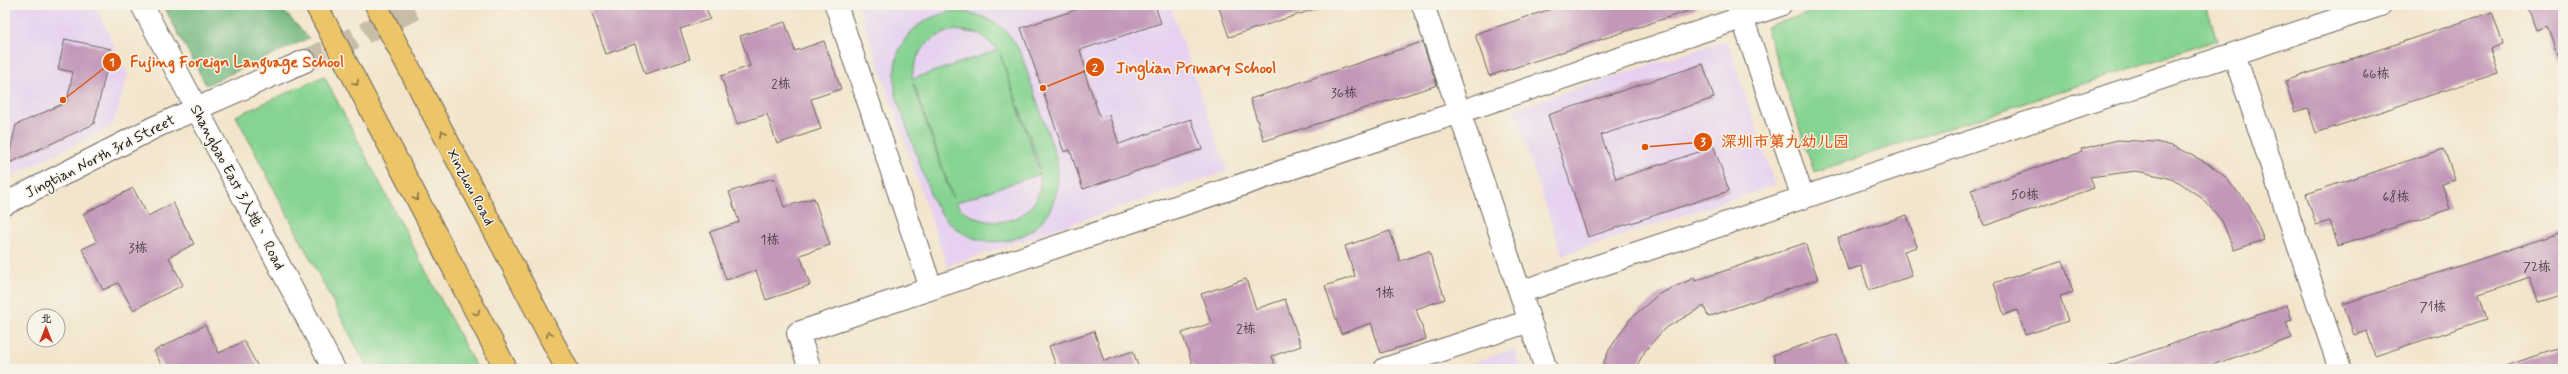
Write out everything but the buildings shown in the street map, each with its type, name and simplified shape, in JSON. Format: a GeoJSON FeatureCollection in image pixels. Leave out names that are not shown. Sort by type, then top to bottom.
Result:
{"type":"FeatureCollection","features":[{"type":"Feature","properties":{"kind":"main road"},"geometry":{"type":"LineString","coordinates":[[305,5],[332,36]]}},
{"type":"Feature","properties":{"kind":"main road"},"geometry":{"type":"LineString","coordinates":[[316,5],[506,369]]}},
{"type":"Feature","properties":{"kind":"main road","name":"Xinzhou Road"},"geometry":{"type":"LineString","coordinates":[[376,5],[567,369]]}},
{"type":"Feature","properties":{"kind":"main road"},"geometry":{"type":"LineString","coordinates":[[383,5],[392,36]]}},
{"type":"Feature","properties":{"kind":"street","name":"Shangbao East 3入地、 Road"},"geometry":{"type":"LineString","coordinates":[[142,5],[334,369]]}},
{"type":"Feature","properties":{"kind":"street"},"geometry":{"type":"LineString","coordinates":[[836,5],[931,288]]}},
{"type":"Feature","properties":{"kind":"street"},"geometry":{"type":"LineString","coordinates":[[1423,5],[1546,369]]}},
{"type":"Feature","properties":{"kind":"street"},"geometry":{"type":"LineString","coordinates":[[810,369],[798,333],[1459,112],[1740,11],[1780,5]]}},
{"type":"Feature","properties":{"kind":"street"},"geometry":{"type":"LineString","coordinates":[[1520,292],[2380,5]]}},
{"type":"Feature","properties":{"kind":"street"},"geometry":{"type":"LineString","coordinates":[[1740,11],[1803,198]]}},
{"type":"Feature","properties":{"kind":"street"},"geometry":{"type":"LineString","coordinates":[[2234,54],[2340,369]]}},
{"type":"Feature","properties":{"kind":"street","name":"Jingtian North 3rd Street"},"geometry":{"type":"LineString","coordinates":[[5,204],[156,127],[305,61]]}},
{"type":"Feature","properties":{"kind":"street"},"geometry":{"type":"LineString","coordinates":[[1385,369],[1530,321]]}},
{"type":"Feature","properties":{"kind":"shaded area"},"geometry":{"type":"Polygon","coordinates":[[[5,5],[95,5],[128,75],[113,125],[5,179],[5,5]]]}},
{"type":"Feature","properties":{"kind":"shaded area"},"geometry":{"type":"Polygon","coordinates":[[[858,5],[1170,5],[1227,171],[947,266],[858,5]]]}},
{"type":"Feature","properties":{"kind":"shaded area"},"geometry":{"type":"Polygon","coordinates":[[[1727,40],[1775,185],[1562,255],[1514,109],[1727,40]]]}},
{"type":"Feature","properties":{"kind":"shaded area"},"geometry":{"type":"Polygon","coordinates":[[[1514,349],[1521,369],[1455,369],[1514,349]]]}},
{"type":"Feature","properties":{"kind":"green space"},"geometry":{"type":"Polygon","coordinates":[[[163,5],[278,5],[309,38],[206,85],[163,5]]]}},
{"type":"Feature","properties":{"kind":"green space"},"geometry":{"type":"Polygon","coordinates":[[[1833,5],[2206,5],[2217,40],[1814,172],[1766,27],[1833,5]]]}},
{"type":"Feature","properties":{"kind":"green space"},"geometry":{"type":"Polygon","coordinates":[[[954,11],[976,14],[986,18],[994,22],[1009,35],[1021,54],[1056,157],[1057,186],[1050,210],[1035,228],[1015,238],[993,242],[970,237],[949,223],[932,199],[896,96],[894,79],[895,64],[905,39],[914,29],[925,21],[938,15],[954,11]],[[956,30],[946,32],[925,46],[916,61],[912,79],[998,50],[980,34],[956,30]],[[1000,54],[1039,170],[1038,161],[1000,54]],[[913,84],[950,192],[953,198],[913,84]],[[1040,174],[955,203],[967,214],[982,220],[996,222],[1011,220],[1023,214],[1033,204],[1039,191],[1040,174]]]}},
{"type":"Feature","properties":{"kind":"green space"},"geometry":{"type":"Polygon","coordinates":[[[324,76],[477,369],[368,369],[236,116],[324,76]]]}},
{"type":"Feature","properties":{"kind":"tunnel"},"geometry":{"type":"LineString","coordinates":[[305,61],[424,5]]}},
{"type":"Feature","properties":{"kind":"place","name":"Jinglian Primary School"},"geometry":{"type":"Point","coordinates":[1043,88]}},
{"type":"Feature","properties":{"kind":"place","name":"Fujing Foreign Language School"},"geometry":{"type":"Point","coordinates":[63,100]}},
{"type":"Feature","properties":{"kind":"place","name":"深圳市第九幼儿园"},"geometry":{"type":"Point","coordinates":[1645,147]}}]}
